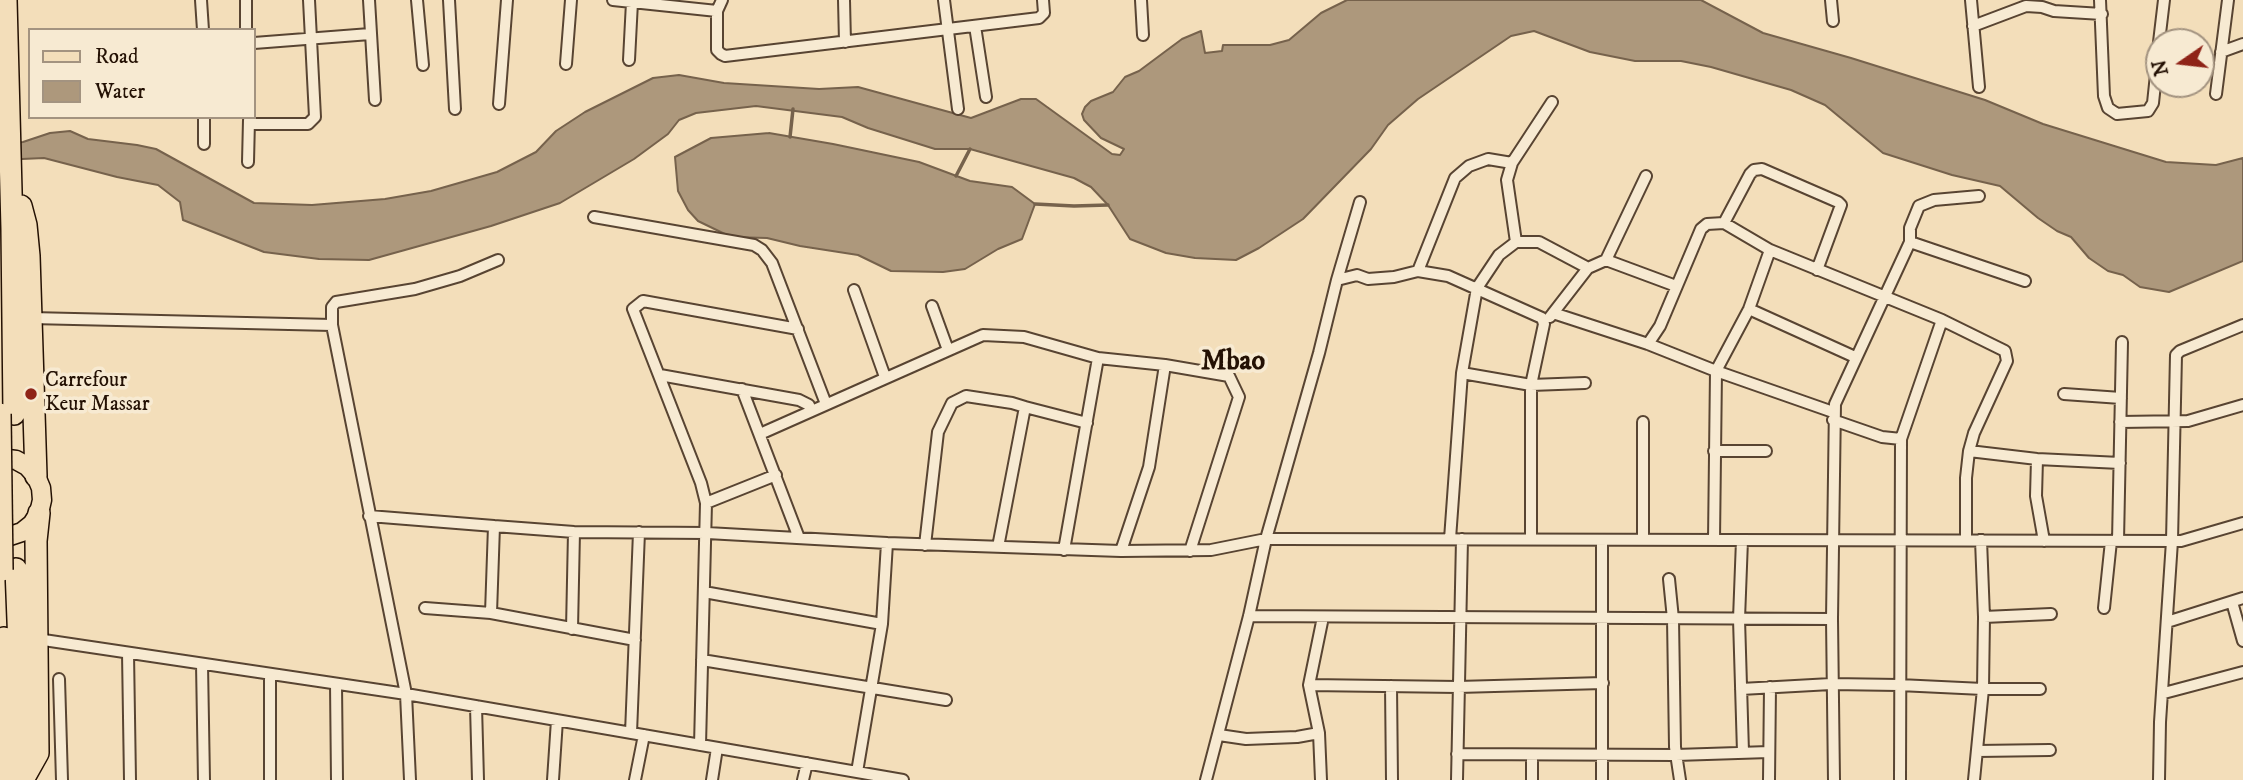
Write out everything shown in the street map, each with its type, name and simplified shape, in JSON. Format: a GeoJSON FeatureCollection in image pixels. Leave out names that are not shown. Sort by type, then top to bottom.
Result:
{"type":"FeatureCollection","features":[{"type":"Feature","properties":{"kind":"highway"},"geometry":{"type":"LineString","coordinates":[[6,0],[11,190],[7,414],[13,776]]}},
{"type":"Feature","properties":{"kind":"highway"},"geometry":{"type":"LineString","coordinates":[[11,190],[22,208],[26,225],[36,476]]}},
{"type":"Feature","properties":{"kind":"highway"},"geometry":{"type":"LineString","coordinates":[[0,364],[7,414]]}},
{"type":"Feature","properties":{"kind":"highway"},"geometry":{"type":"LineString","coordinates":[[13,776],[38,753],[36,541],[39,513]]}},
{"type":"Feature","properties":{"kind":"main road"},"geometry":{"type":"LineString","coordinates":[[0,458],[16,460],[27,466],[36,476],[42,500],[39,513],[32,524],[10,536],[0,536]]}},
{"type":"Feature","properties":{"kind":"street"},"geometry":{"type":"LineString","coordinates":[[201,0],[203,28]]}},
{"type":"Feature","properties":{"kind":"street"},"geometry":{"type":"LineString","coordinates":[[246,0],[246,28]]}},
{"type":"Feature","properties":{"kind":"street"},"geometry":{"type":"LineString","coordinates":[[248,162],[249,121],[308,124],[315,117],[309,0]]}},
{"type":"Feature","properties":{"kind":"street"},"geometry":{"type":"LineString","coordinates":[[369,0],[375,100]]}},
{"type":"Feature","properties":{"kind":"street"},"geometry":{"type":"LineString","coordinates":[[417,0],[423,65]]}},
{"type":"Feature","properties":{"kind":"street"},"geometry":{"type":"LineString","coordinates":[[450,0],[456,109]]}},
{"type":"Feature","properties":{"kind":"street"},"geometry":{"type":"LineString","coordinates":[[499,104],[507,0]]}},
{"type":"Feature","properties":{"kind":"street"},"geometry":{"type":"LineString","coordinates":[[566,64],[571,0]]}},
{"type":"Feature","properties":{"kind":"street"},"geometry":{"type":"LineString","coordinates":[[613,0],[717,11]]}},
{"type":"Feature","properties":{"kind":"street"},"geometry":{"type":"LineString","coordinates":[[722,0],[717,11],[717,50],[725,56],[1039,18],[1044,13],[1043,0]]}},
{"type":"Feature","properties":{"kind":"street"},"geometry":{"type":"LineString","coordinates":[[844,0],[845,42]]}},
{"type":"Feature","properties":{"kind":"street"},"geometry":{"type":"LineString","coordinates":[[944,0],[958,109]]}},
{"type":"Feature","properties":{"kind":"street"},"geometry":{"type":"LineString","coordinates":[[1141,0],[1143,35]]}},
{"type":"Feature","properties":{"kind":"street"},"geometry":{"type":"LineString","coordinates":[[1831,0],[1833,21]]}},
{"type":"Feature","properties":{"kind":"street"},"geometry":{"type":"LineString","coordinates":[[1971,0],[1979,87]]}},
{"type":"Feature","properties":{"kind":"street"},"geometry":{"type":"LineString","coordinates":[[2100,0],[2104,96],[2108,108],[2117,114],[2148,111],[2154,98]]}},
{"type":"Feature","properties":{"kind":"street"},"geometry":{"type":"LineString","coordinates":[[2161,28],[2164,0]]}},
{"type":"Feature","properties":{"kind":"street"},"geometry":{"type":"LineString","coordinates":[[2216,94],[2228,0]]}},
{"type":"Feature","properties":{"kind":"street"},"geometry":{"type":"LineString","coordinates":[[629,60],[632,2]]}},
{"type":"Feature","properties":{"kind":"street"},"geometry":{"type":"LineString","coordinates":[[1973,26],[2026,6],[2042,7],[2054,12],[2102,14]]}},
{"type":"Feature","properties":{"kind":"street"},"geometry":{"type":"LineString","coordinates":[[975,26],[986,97]]}},
{"type":"Feature","properties":{"kind":"street"},"geometry":{"type":"LineString","coordinates":[[256,43],[370,34]]}},
{"type":"Feature","properties":{"kind":"street"},"geometry":{"type":"LineString","coordinates":[[2221,52],[2243,44]]}},
{"type":"Feature","properties":{"kind":"street"},"geometry":{"type":"LineString","coordinates":[[1516,242],[1507,180],[1512,163],[1552,102]]}},
{"type":"Feature","properties":{"kind":"street"},"geometry":{"type":"LineString","coordinates":[[204,119],[204,144]]}},
{"type":"Feature","properties":{"kind":"street"},"geometry":{"type":"LineString","coordinates":[[1418,271],[1455,178],[1469,166],[1488,159],[1512,163]]}},
{"type":"Feature","properties":{"kind":"street"},"geometry":{"type":"LineString","coordinates":[[1724,223],[1754,170],[1762,169],[1838,202],[1841,205],[1817,270]]}},
{"type":"Feature","properties":{"kind":"street"},"geometry":{"type":"LineString","coordinates":[[1531,539],[1531,385],[1545,324],[1588,268],[1606,260],[1646,176]]}},
{"type":"Feature","properties":{"kind":"street"},"geometry":{"type":"LineString","coordinates":[[1834,780],[1833,416],[1855,357],[1910,242],[1910,228],[1919,206],[1934,200],[1979,196]]}},
{"type":"Feature","properties":{"kind":"street"},"geometry":{"type":"LineString","coordinates":[[1206,780],[1249,616],[1266,539],[1319,353],[1336,280],[1360,202]]}},
{"type":"Feature","properties":{"kind":"street"},"geometry":{"type":"LineString","coordinates":[[594,217],[754,245],[762,250],[772,263],[826,404]]}},
{"type":"Feature","properties":{"kind":"street"},"geometry":{"type":"LineString","coordinates":[[1648,344],[1660,326],[1701,229],[1707,224],[1724,223],[1770,250],[1942,320],[2005,351],[2007,361],[1974,433],[1969,451],[1966,540]]}},
{"type":"Feature","properties":{"kind":"street"},"geometry":{"type":"LineString","coordinates":[[1450,539],[1462,373],[1477,288],[1499,256],[1516,242],[1539,242],[1588,268]]}},
{"type":"Feature","properties":{"kind":"street"},"geometry":{"type":"LineString","coordinates":[[1910,242],[2025,281]]}},
{"type":"Feature","properties":{"kind":"street"},"geometry":{"type":"LineString","coordinates":[[1714,540],[1716,371],[1749,309],[1770,250]]}},
{"type":"Feature","properties":{"kind":"street"},"geometry":{"type":"LineString","coordinates":[[410,780],[406,694],[332,325],[332,307],[336,302],[415,289],[460,276],[498,260]]}},
{"type":"Feature","properties":{"kind":"street"},"geometry":{"type":"LineString","coordinates":[[1606,260],[1676,286]]}},
{"type":"Feature","properties":{"kind":"street"},"geometry":{"type":"LineString","coordinates":[[1336,280],[1357,275],[1368,279],[1394,277],[1418,271],[1448,276],[1538,315],[1545,324]]}},
{"type":"Feature","properties":{"kind":"street"},"geometry":{"type":"LineString","coordinates":[[854,290],[885,377]]}},
{"type":"Feature","properties":{"kind":"street"},"geometry":{"type":"LineString","coordinates":[[700,745],[706,503],[660,374],[633,309],[643,301],[797,329]]}},
{"type":"Feature","properties":{"kind":"street"},"geometry":{"type":"LineString","coordinates":[[932,306],[948,350]]}},
{"type":"Feature","properties":{"kind":"street"},"geometry":{"type":"LineString","coordinates":[[1749,309],[1855,357]]}},
{"type":"Feature","properties":{"kind":"street"},"geometry":{"type":"LineString","coordinates":[[1553,313],[1648,344],[1882,437],[1900,439]]}},
{"type":"Feature","properties":{"kind":"street"},"geometry":{"type":"LineString","coordinates":[[31,318],[332,325]]}},
{"type":"Feature","properties":{"kind":"street"},"geometry":{"type":"LineString","coordinates":[[1900,780],[1900,439],[1942,320]]}},
{"type":"Feature","properties":{"kind":"street"},"geometry":{"type":"LineString","coordinates":[[2159,780],[2160,722],[2172,541],[2177,353],[2243,325]]}},
{"type":"Feature","properties":{"kind":"street"},"geometry":{"type":"LineString","coordinates":[[760,434],[983,335],[1024,337],[1098,358],[1165,365],[1229,376],[1239,397],[1190,551]]}},
{"type":"Feature","properties":{"kind":"street"},"geometry":{"type":"LineString","coordinates":[[2104,608],[2114,541],[2120,463],[2122,342]]}},
{"type":"Feature","properties":{"kind":"street"},"geometry":{"type":"LineString","coordinates":[[1064,550],[1098,358]]}},
{"type":"Feature","properties":{"kind":"street"},"geometry":{"type":"LineString","coordinates":[[1121,551],[1149,467],[1165,365]]}},
{"type":"Feature","properties":{"kind":"street"},"geometry":{"type":"LineString","coordinates":[[1462,373],[1531,385],[1586,383]]}},
{"type":"Feature","properties":{"kind":"street"},"geometry":{"type":"LineString","coordinates":[[660,374],[804,401],[811,411]]}},
{"type":"Feature","properties":{"kind":"street"},"geometry":{"type":"LineString","coordinates":[[742,389],[799,538]]}},
{"type":"Feature","properties":{"kind":"street"},"geometry":{"type":"LineString","coordinates":[[2064,394],[2121,398]]}},
{"type":"Feature","properties":{"kind":"street"},"geometry":{"type":"LineString","coordinates":[[925,545],[938,432],[952,403],[966,396],[1012,402],[1087,423]]}},
{"type":"Feature","properties":{"kind":"street"},"geometry":{"type":"LineString","coordinates":[[2120,422],[2193,420],[2241,406],[2243,419]]}},
{"type":"Feature","properties":{"kind":"street"},"geometry":{"type":"LineString","coordinates":[[998,547],[1025,407]]}},
{"type":"Feature","properties":{"kind":"street"},"geometry":{"type":"LineString","coordinates":[[1643,422],[1643,540]]}},
{"type":"Feature","properties":{"kind":"street"},"geometry":{"type":"LineString","coordinates":[[1714,451],[1766,451]]}},
{"type":"Feature","properties":{"kind":"street"},"geometry":{"type":"LineString","coordinates":[[1969,451],[2037,459],[2120,463]]}},
{"type":"Feature","properties":{"kind":"street"},"geometry":{"type":"LineString","coordinates":[[2037,459],[2036,496],[2044,541]]}},
{"type":"Feature","properties":{"kind":"street"},"geometry":{"type":"LineString","coordinates":[[706,503],[776,475]]}},
{"type":"Feature","properties":{"kind":"street"},"geometry":{"type":"LineString","coordinates":[[369,516],[574,532],[706,533],[887,544],[1121,551],[1211,550],[1266,539],[2172,541],[2192,539],[2243,523]]}},
{"type":"Feature","properties":{"kind":"street"},"geometry":{"type":"LineString","coordinates":[[491,613],[494,526]]}},
{"type":"Feature","properties":{"kind":"street"},"geometry":{"type":"LineString","coordinates":[[572,629],[574,532]]}},
{"type":"Feature","properties":{"kind":"street"},"geometry":{"type":"LineString","coordinates":[[631,733],[639,532]]}},
{"type":"Feature","properties":{"kind":"street"},"geometry":{"type":"LineString","coordinates":[[1457,780],[1462,539]]}},
{"type":"Feature","properties":{"kind":"street"},"geometry":{"type":"LineString","coordinates":[[1602,540],[1602,780]]}},
{"type":"Feature","properties":{"kind":"street"},"geometry":{"type":"LineString","coordinates":[[1742,540],[1739,619],[1743,752]]}},
{"type":"Feature","properties":{"kind":"street"},"geometry":{"type":"LineString","coordinates":[[1974,780],[1983,690],[1981,540]]}},
{"type":"Feature","properties":{"kind":"street"},"geometry":{"type":"LineString","coordinates":[[857,772],[882,624],[887,544]]}},
{"type":"Feature","properties":{"kind":"street"},"geometry":{"type":"LineString","coordinates":[[1669,579],[1673,619],[1676,755],[1681,780]]}},
{"type":"Feature","properties":{"kind":"street"},"geometry":{"type":"LineString","coordinates":[[704,592],[882,624]]}},
{"type":"Feature","properties":{"kind":"street"},"geometry":{"type":"LineString","coordinates":[[2167,622],[2243,598]]}},
{"type":"Feature","properties":{"kind":"street"},"geometry":{"type":"LineString","coordinates":[[2231,602],[2243,641]]}},
{"type":"Feature","properties":{"kind":"street"},"geometry":{"type":"LineString","coordinates":[[425,608],[491,613],[635,640]]}},
{"type":"Feature","properties":{"kind":"street"},"geometry":{"type":"LineString","coordinates":[[1984,617],[2051,614]]}},
{"type":"Feature","properties":{"kind":"street"},"geometry":{"type":"LineString","coordinates":[[1249,616],[1832,619]]}},
{"type":"Feature","properties":{"kind":"street"},"geometry":{"type":"LineString","coordinates":[[1321,780],[1319,733],[1309,685],[1323,617]]}},
{"type":"Feature","properties":{"kind":"street"},"geometry":{"type":"LineString","coordinates":[[37,639],[406,694],[903,780]]}},
{"type":"Feature","properties":{"kind":"street"},"geometry":{"type":"LineString","coordinates":[[128,653],[130,780]]}},
{"type":"Feature","properties":{"kind":"street"},"geometry":{"type":"LineString","coordinates":[[702,660],[946,700]]}},
{"type":"Feature","properties":{"kind":"street"},"geometry":{"type":"LineString","coordinates":[[202,664],[204,780]]}},
{"type":"Feature","properties":{"kind":"street"},"geometry":{"type":"LineString","coordinates":[[2164,692],[2243,672]]}},
{"type":"Feature","properties":{"kind":"street"},"geometry":{"type":"LineString","coordinates":[[270,675],[270,780]]}},
{"type":"Feature","properties":{"kind":"street"},"geometry":{"type":"LineString","coordinates":[[59,679],[62,780]]}},
{"type":"Feature","properties":{"kind":"street"},"geometry":{"type":"LineString","coordinates":[[1309,685],[1458,687],[1603,683]]}},
{"type":"Feature","properties":{"kind":"street"},"geometry":{"type":"LineString","coordinates":[[336,684],[337,780]]}},
{"type":"Feature","properties":{"kind":"street"},"geometry":{"type":"LineString","coordinates":[[1741,689],[1832,684],[1983,690],[2040,689]]}},
{"type":"Feature","properties":{"kind":"street"},"geometry":{"type":"LineString","coordinates":[[1391,686],[1392,780]]}},
{"type":"Feature","properties":{"kind":"street"},"geometry":{"type":"LineString","coordinates":[[1769,780],[1770,687]]}},
{"type":"Feature","properties":{"kind":"street"},"geometry":{"type":"LineString","coordinates":[[476,706],[478,780]]}},
{"type":"Feature","properties":{"kind":"street"},"geometry":{"type":"LineString","coordinates":[[553,780],[557,720]]}},
{"type":"Feature","properties":{"kind":"street"},"geometry":{"type":"LineString","coordinates":[[1219,735],[1245,739],[1297,737],[1319,733]]}},
{"type":"Feature","properties":{"kind":"street"},"geometry":{"type":"LineString","coordinates":[[635,780],[644,735]]}},
{"type":"Feature","properties":{"kind":"street"},"geometry":{"type":"LineString","coordinates":[[712,780],[717,748]]}},
{"type":"Feature","properties":{"kind":"street"},"geometry":{"type":"LineString","coordinates":[[1977,751],[2050,750]]}},
{"type":"Feature","properties":{"kind":"street"},"geometry":{"type":"LineString","coordinates":[[1457,754],[1676,755],[1769,752]]}},
{"type":"Feature","properties":{"kind":"street"},"geometry":{"type":"LineString","coordinates":[[1532,755],[1532,780]]}},
{"type":"Feature","properties":{"kind":"street"},"geometry":{"type":"LineString","coordinates":[[803,780],[807,763]]}},
{"type":"Feature","properties":{"kind":"water"},"geometry":{"type":"Polygon","coordinates":[[[1347,0],[1701,0],[1763,33],[1985,100],[2043,124],[2166,162],[2216,165],[2243,158],[2243,261],[2169,292],[2140,287],[2089,258],[2071,237],[2038,218],[2000,186],[1952,175],[1883,153],[1825,105],[1791,90],[1681,61],[1635,61],[1590,52],[1534,31],[1511,36],[1418,99],[1388,125],[1371,149],[1303,219],[1236,260],[1166,253],[1130,239],[1108,205],[1091,187],[1074,178],[970,149],[935,149],[842,117],[756,106],[696,113],[679,120],[668,134],[634,159],[560,203],[491,226],[369,260],[319,259],[264,252],[183,220],[180,202],[158,185],[44,158],[0,160],[0,144],[23,142],[50,133],[70,131],[88,139],[156,149],[254,203],[312,205],[385,199],[431,191],[497,172],[536,152],[556,131],[585,112],[653,78],[679,75],[724,83],[819,89],[858,87],[971,118],[1021,99],[1036,99],[1112,154],[1120,155],[1124,149],[1101,138],[1084,120],[1082,114],[1091,101],[1113,92],[1125,77],[1139,71],[1182,39],[1201,31],[1205,53],[1222,51],[1223,45],[1270,45],[1289,40],[1321,13],[1347,0]]]}},
{"type":"Feature","properties":{"kind":"water"},"geometry":{"type":"Polygon","coordinates":[[[769,133],[919,162],[970,181],[1012,187],[1035,204],[1022,239],[998,249],[965,269],[943,272],[891,271],[858,255],[767,238],[731,237],[698,221],[688,210],[678,191],[675,157],[711,138],[769,133]]]}},
{"type":"Feature","properties":{"kind":"waterway"},"geometry":{"type":"LineString","coordinates":[[790,137],[793,109]]}},
{"type":"Feature","properties":{"kind":"waterway"},"geometry":{"type":"LineString","coordinates":[[956,176],[970,149]]}},
{"type":"Feature","properties":{"kind":"waterway"},"geometry":{"type":"LineString","coordinates":[[1035,204],[1108,205]]}},
{"type":"Feature","properties":{"kind":"place","name":"Carrefour Keur Massar"},"geometry":{"type":"Point","coordinates":[31,394]}},
{"type":"Feature","properties":{"kind":"district","name":"Mbao"},"geometry":{"type":"Point","coordinates":[1233,363]}}]}
